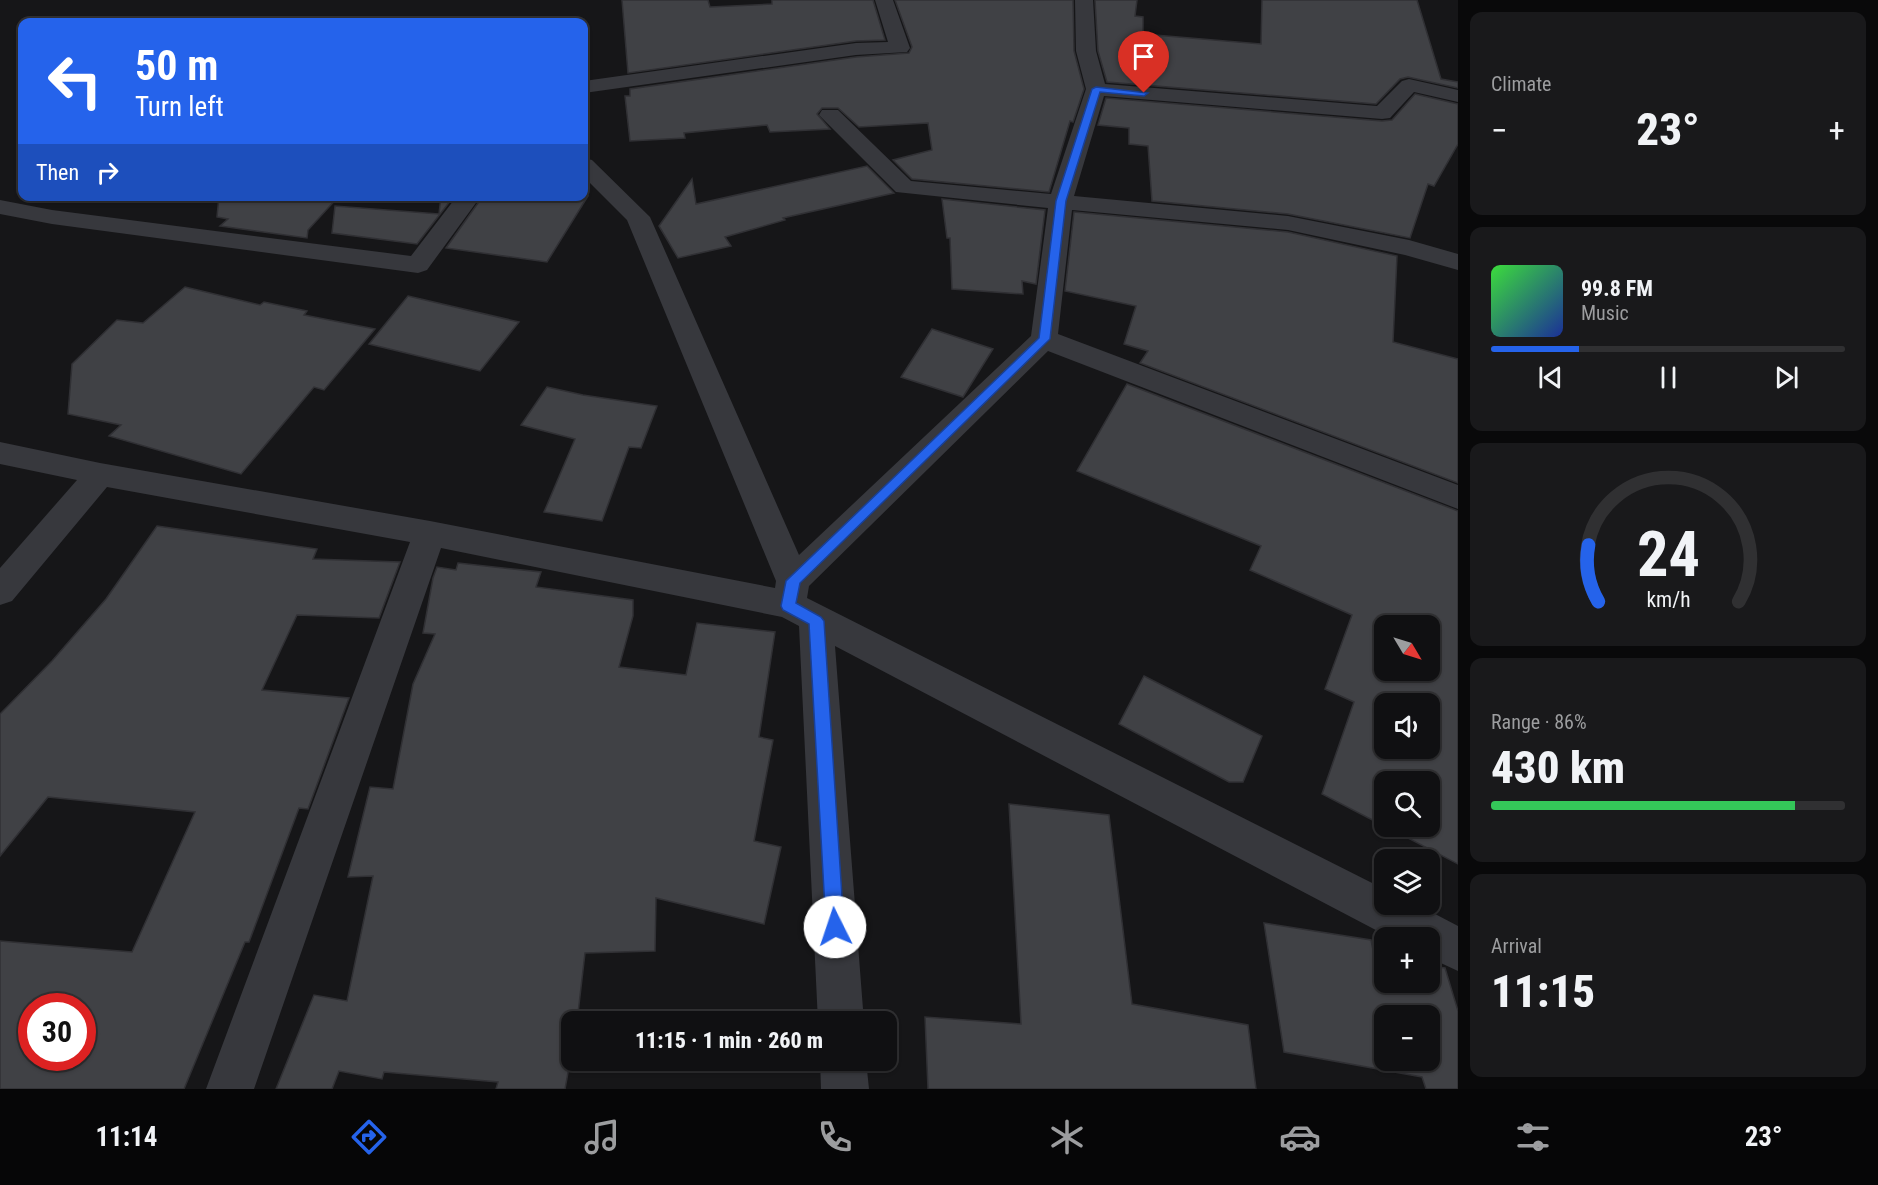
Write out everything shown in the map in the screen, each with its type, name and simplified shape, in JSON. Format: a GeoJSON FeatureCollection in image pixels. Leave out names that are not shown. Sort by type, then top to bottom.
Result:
{"type":"FeatureCollection","features":[{"type":"Feature","properties":{"kind":"street"},"geometry":{"type":"LineString","coordinates":[[588,86],[856,50],[900,48],[884,0]]}},
{"type":"Feature","properties":{"kind":"street"},"geometry":{"type":"LineString","coordinates":[[799,603],[1044,339],[1061,201],[1096,89],[1086,51],[1084,0]]}},
{"type":"Feature","properties":{"kind":"street"},"geometry":{"type":"LineString","coordinates":[[1096,89],[1382,113],[1409,85],[1458,96]]}},
{"type":"Feature","properties":{"kind":"street"},"geometry":{"type":"LineString","coordinates":[[830,115],[904,187],[1288,223],[1409,248],[1458,262]]}},
{"type":"Feature","properties":{"kind":"street"},"geometry":{"type":"LineString","coordinates":[[588,169],[638,217],[799,603],[840,1011]]}},
{"type":"Feature","properties":{"kind":"street"},"geometry":{"type":"LineString","coordinates":[[0,207],[64,219],[418,265],[466,201]]}},
{"type":"Feature","properties":{"kind":"street"},"geometry":{"type":"LineString","coordinates":[[1044,339],[1458,496]]}},
{"type":"Feature","properties":{"kind":"street"},"geometry":{"type":"LineString","coordinates":[[0,453],[100,474],[430,533],[799,603],[1458,949]]}},
{"type":"Feature","properties":{"kind":"street"},"geometry":{"type":"LineString","coordinates":[[0,591],[100,474]]}},
{"type":"Feature","properties":{"kind":"street"},"geometry":{"type":"LineString","coordinates":[[230,1089],[430,533]]}},
{"type":"Feature","properties":{"kind":"street"},"geometry":{"type":"LineString","coordinates":[[844,1071],[845,1089]]}},
{"type":"Feature","properties":{"kind":"building"},"geometry":{"type":"Polygon","coordinates":[[[622,0],[708,0],[710,7],[772,4],[772,0],[873,0],[885,40],[856,41],[628,73],[622,0]]]}},
{"type":"Feature","properties":{"kind":"building"},"geometry":{"type":"Polygon","coordinates":[[[895,0],[1073,0],[1074,51],[1084,89],[1073,122],[1070,121],[1049,192],[912,179],[893,160],[932,150],[928,123],[859,127],[838,108],[822,108],[817,114],[830,129],[770,132],[767,125],[684,133],[685,138],[630,141],[625,96],[630,96],[630,89],[856,57],[909,53],[912,47],[895,0]]]}},
{"type":"Feature","properties":{"kind":"building"},"geometry":{"type":"Polygon","coordinates":[[[1095,0],[1137,0],[1135,16],[1143,17],[1143,34],[1261,44],[1262,0],[1417,0],[1441,79],[1458,82],[1458,88],[1408,77],[1400,79],[1376,104],[1107,82],[1098,51],[1095,0]]]}},
{"type":"Feature","properties":{"kind":"building"},"geometry":{"type":"Polygon","coordinates":[[[1415,94],[1458,104],[1458,144],[1434,186],[1428,184],[1410,238],[1288,214],[1152,201],[1148,146],[1129,144],[1129,128],[1098,125],[1106,98],[1382,121],[1392,120],[1415,94]]]}},
{"type":"Feature","properties":{"kind":"building"},"geometry":{"type":"Polygon","coordinates":[[[867,166],[894,193],[783,218],[785,220],[725,237],[731,246],[678,258],[659,226],[692,179],[696,204],[867,166]]]}},
{"type":"Feature","properties":{"kind":"building"},"geometry":{"type":"Polygon","coordinates":[[[942,199],[1045,210],[1036,284],[1022,281],[1023,294],[952,289],[950,238],[947,238],[942,199]]]}},
{"type":"Feature","properties":{"kind":"building"},"geometry":{"type":"Polygon","coordinates":[[[219,201],[334,201],[308,230],[307,238],[220,226],[228,219],[217,217],[219,201]]]}},
{"type":"Feature","properties":{"kind":"building"},"geometry":{"type":"Polygon","coordinates":[[[440,201],[450,201],[417,244],[332,233],[335,206],[439,214],[440,201]]]}},
{"type":"Feature","properties":{"kind":"building"},"geometry":{"type":"Polygon","coordinates":[[[479,201],[585,201],[547,262],[446,248],[479,201]]]}},
{"type":"Feature","properties":{"kind":"building"},"geometry":{"type":"Polygon","coordinates":[[[1074,212],[1288,232],[1397,256],[1393,342],[1458,359],[1458,483],[1140,363],[1148,351],[1124,344],[1136,306],[1065,291],[1074,212]]]}},
{"type":"Feature","properties":{"kind":"building"},"geometry":{"type":"Polygon","coordinates":[[[185,287],[260,305],[264,302],[307,311],[304,315],[375,329],[324,390],[314,387],[241,474],[109,436],[121,425],[68,414],[72,364],[117,320],[143,323],[185,287]]]}},
{"type":"Feature","properties":{"kind":"building"},"geometry":{"type":"Polygon","coordinates":[[[408,296],[519,322],[480,371],[369,344],[408,296]]]}},
{"type":"Feature","properties":{"kind":"building"},"geometry":{"type":"Polygon","coordinates":[[[932,329],[993,349],[963,397],[901,377],[932,329]]]}},
{"type":"Feature","properties":{"kind":"building"},"geometry":{"type":"Polygon","coordinates":[[[1127,384],[1458,511],[1458,864],[1440,855],[1440,849],[1429,849],[1406,837],[1440,837],[1440,771],[1374,771],[1374,821],[1322,794],[1354,702],[1325,689],[1352,615],[1250,570],[1261,546],[1077,471],[1127,384]]]}},
{"type":"Feature","properties":{"kind":"building"},"geometry":{"type":"Polygon","coordinates":[[[547,387],[657,406],[641,448],[629,447],[602,521],[544,512],[575,439],[521,425],[547,387]]]}},
{"type":"Feature","properties":{"kind":"building"},"geometry":{"type":"Polygon","coordinates":[[[157,526],[317,549],[313,559],[400,562],[379,618],[297,615],[262,690],[349,698],[308,809],[299,808],[249,942],[245,942],[184,1089],[0,1089],[0,941],[132,952],[195,812],[48,797],[0,856],[0,714],[52,661],[106,599],[157,526]]]}},
{"type":"Feature","properties":{"kind":"building"},"geometry":{"type":"Polygon","coordinates":[[[458,563],[541,572],[536,587],[633,600],[633,616],[619,667],[686,675],[697,623],[775,632],[759,737],[773,740],[754,841],[781,847],[764,924],[656,898],[655,951],[585,953],[578,1011],[561,1011],[561,1071],[568,1071],[565,1089],[496,1089],[498,1082],[384,1072],[382,1079],[339,1071],[332,1089],[276,1089],[314,995],[347,1001],[373,876],[348,877],[370,787],[393,789],[413,684],[435,634],[423,633],[433,578],[437,567],[456,570],[458,563]]]}},
{"type":"Feature","properties":{"kind":"building"},"geometry":{"type":"Polygon","coordinates":[[[1144,676],[1262,736],[1243,782],[1229,782],[1119,724],[1144,676]]]}},
{"type":"Feature","properties":{"kind":"building"},"geometry":{"type":"Polygon","coordinates":[[[1009,804],[1109,815],[1132,1004],[1248,1025],[1256,1089],[928,1089],[925,1017],[1021,1024],[1009,804]]]}},
{"type":"Feature","properties":{"kind":"building"},"geometry":{"type":"Polygon","coordinates":[[[1264,923],[1371,940],[1374,955],[1374,993],[1440,993],[1440,967],[1445,968],[1458,1011],[1458,1089],[1426,1089],[1422,1077],[1389,1071],[1440,1071],[1440,1005],[1374,1005],[1374,1068],[1284,1052],[1264,923]]]}},
{"type":"Feature","properties":{"kind":"route"},"geometry":{"type":"LineString","coordinates":[[835,927],[816,621],[789,606],[793,581],[1044,339],[1061,201],[1096,89],[1144,93]]}}]}
